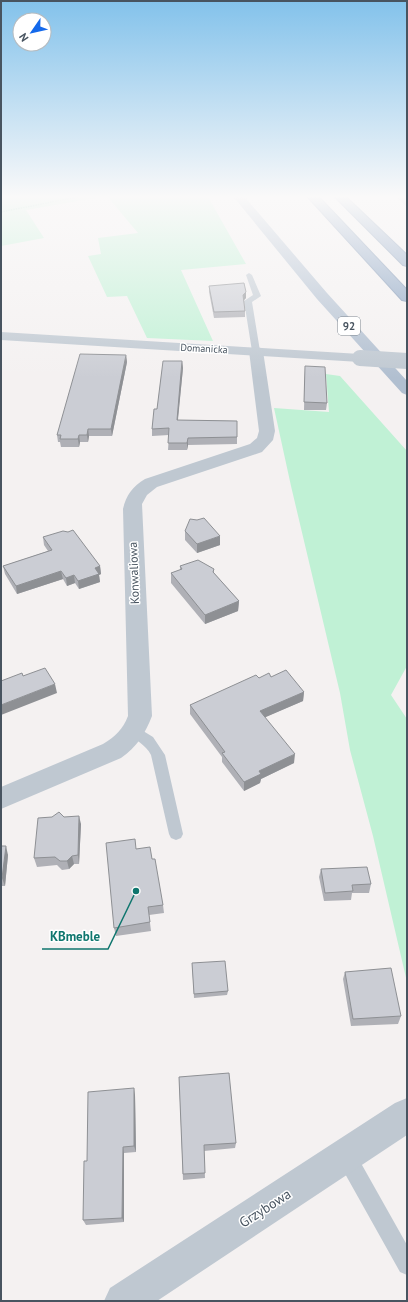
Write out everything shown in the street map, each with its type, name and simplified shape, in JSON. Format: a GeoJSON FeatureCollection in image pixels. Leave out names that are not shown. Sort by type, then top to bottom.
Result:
{"type":"FeatureCollection","features":[{"type":"Feature","properties":{"kind":"highway"},"geometry":{"type":"LineString","coordinates":[[367,256],[407,298]]}},
{"type":"Feature","properties":{"kind":"main road","name":"92"},"geometry":{"type":"LineString","coordinates":[[289,256],[322,296],[407,390]]}},
{"type":"Feature","properties":{"kind":"street","name":"Domanicka"},"geometry":{"type":"LineString","coordinates":[[1,336],[407,361]]}},
{"type":"Feature","properties":{"kind":"street","name":"Konwaliowa"},"geometry":{"type":"LineString","coordinates":[[135,731],[140,716],[132,509],[133,500],[136,494],[151,483],[256,448],[265,440],[267,431],[256,351]]}},
{"type":"Feature","properties":{"kind":"street"},"geometry":{"type":"LineString","coordinates":[[1,798],[112,751],[125,742],[135,731]]}},
{"type":"Feature","properties":{"kind":"street","name":"Grzybowa"},"geometry":{"type":"LineString","coordinates":[[123,1301],[407,1115]]}},
{"type":"Feature","properties":{"kind":"lane"},"geometry":{"type":"LineString","coordinates":[[248,275],[257,296],[248,301],[256,351]]}},
{"type":"Feature","properties":{"kind":"lane"},"geometry":{"type":"LineString","coordinates":[[135,731],[147,738],[154,746],[158,755],[176,834]]}},
{"type":"Feature","properties":{"kind":"lane"},"geometry":{"type":"LineString","coordinates":[[345,1155],[407,1265]]}},
{"type":"Feature","properties":{"kind":"green space"},"geometry":{"type":"Polygon","coordinates":[[[88,256],[241,256],[246,264],[181,270],[213,341],[147,338],[127,296],[107,297],[88,256]]]}},
{"type":"Feature","properties":{"kind":"green space"},"geometry":{"type":"Polygon","coordinates":[[[326,374],[340,376],[407,451],[407,666],[391,695],[407,719],[407,982],[373,836],[350,750],[340,693],[274,408],[329,412],[326,374]]]}},
{"type":"Feature","properties":{"kind":"building"},"geometry":{"type":"Polygon","coordinates":[[[244,283],[246,292],[243,295],[245,311],[214,312],[209,286],[244,283]]]}},
{"type":"Feature","properties":{"kind":"building"},"geometry":{"type":"Polygon","coordinates":[[[80,354],[126,355],[111,429],[88,429],[87,435],[79,435],[78,439],[60,439],[61,435],[57,435],[80,354]]]}},
{"type":"Feature","properties":{"kind":"building"},"geometry":{"type":"Polygon","coordinates":[[[163,361],[182,361],[177,420],[237,421],[237,437],[188,438],[187,443],[168,443],[169,428],[152,429],[154,409],[157,409],[163,361]]]}},
{"type":"Feature","properties":{"kind":"building"},"geometry":{"type":"Polygon","coordinates":[[[305,366],[325,367],[327,403],[304,402],[305,366]]]}},
{"type":"Feature","properties":{"kind":"building"},"geometry":{"type":"Polygon","coordinates":[[[204,518],[220,536],[197,544],[185,531],[190,519],[197,520],[204,518]]]}},
{"type":"Feature","properties":{"kind":"building"},"geometry":{"type":"Polygon","coordinates":[[[73,530],[100,566],[95,568],[99,574],[78,581],[74,575],[66,578],[61,571],[16,586],[3,566],[52,550],[43,537],[63,531],[68,532],[73,530]]]}},
{"type":"Feature","properties":{"kind":"building"},"geometry":{"type":"Polygon","coordinates":[[[198,560],[214,569],[213,572],[239,601],[205,615],[171,573],[182,569],[180,566],[198,560]]]}},
{"type":"Feature","properties":{"kind":"building"},"geometry":{"type":"Polygon","coordinates":[[[45,668],[55,684],[1,705],[1,681],[22,673],[23,676],[45,668]]]}},
{"type":"Feature","properties":{"kind":"building"},"geometry":{"type":"Polygon","coordinates":[[[286,670],[304,692],[260,711],[295,754],[259,771],[261,774],[244,782],[222,753],[225,752],[190,705],[256,675],[259,678],[269,673],[271,677],[286,670]]]}},
{"type":"Feature","properties":{"kind":"building"},"geometry":{"type":"Polygon","coordinates":[[[59,812],[64,817],[79,816],[78,855],[72,856],[67,861],[60,861],[55,857],[34,858],[38,818],[52,817],[59,812]]]}},
{"type":"Feature","properties":{"kind":"building"},"geometry":{"type":"Polygon","coordinates":[[[135,839],[136,849],[150,847],[152,859],[155,859],[163,905],[148,907],[150,922],[114,928],[106,843],[135,839]]]}},
{"type":"Feature","properties":{"kind":"building"},"geometry":{"type":"Polygon","coordinates":[[[1,846],[6,846],[2,878],[1,878],[1,846]]]}},
{"type":"Feature","properties":{"kind":"building"},"geometry":{"type":"Polygon","coordinates":[[[367,867],[371,884],[352,885],[353,891],[325,893],[321,869],[367,867]]]}},
{"type":"Feature","properties":{"kind":"building"},"geometry":{"type":"Polygon","coordinates":[[[225,961],[228,991],[194,994],[192,963],[225,961]]]}},
{"type":"Feature","properties":{"kind":"building"},"geometry":{"type":"Polygon","coordinates":[[[391,968],[401,1016],[353,1019],[345,972],[391,968]]]}},
{"type":"Feature","properties":{"kind":"building"},"geometry":{"type":"Polygon","coordinates":[[[229,1073],[236,1143],[204,1145],[205,1173],[183,1174],[179,1077],[229,1073]]]}},
{"type":"Feature","properties":{"kind":"building"},"geometry":{"type":"Polygon","coordinates":[[[134,1088],[134,1146],[123,1147],[122,1218],[83,1220],[84,1161],[87,1161],[88,1092],[134,1088]]]}},
{"type":"Feature","properties":{"kind":"place","name":"KBmeble"},"geometry":{"type":"Point","coordinates":[136,891]}}]}
